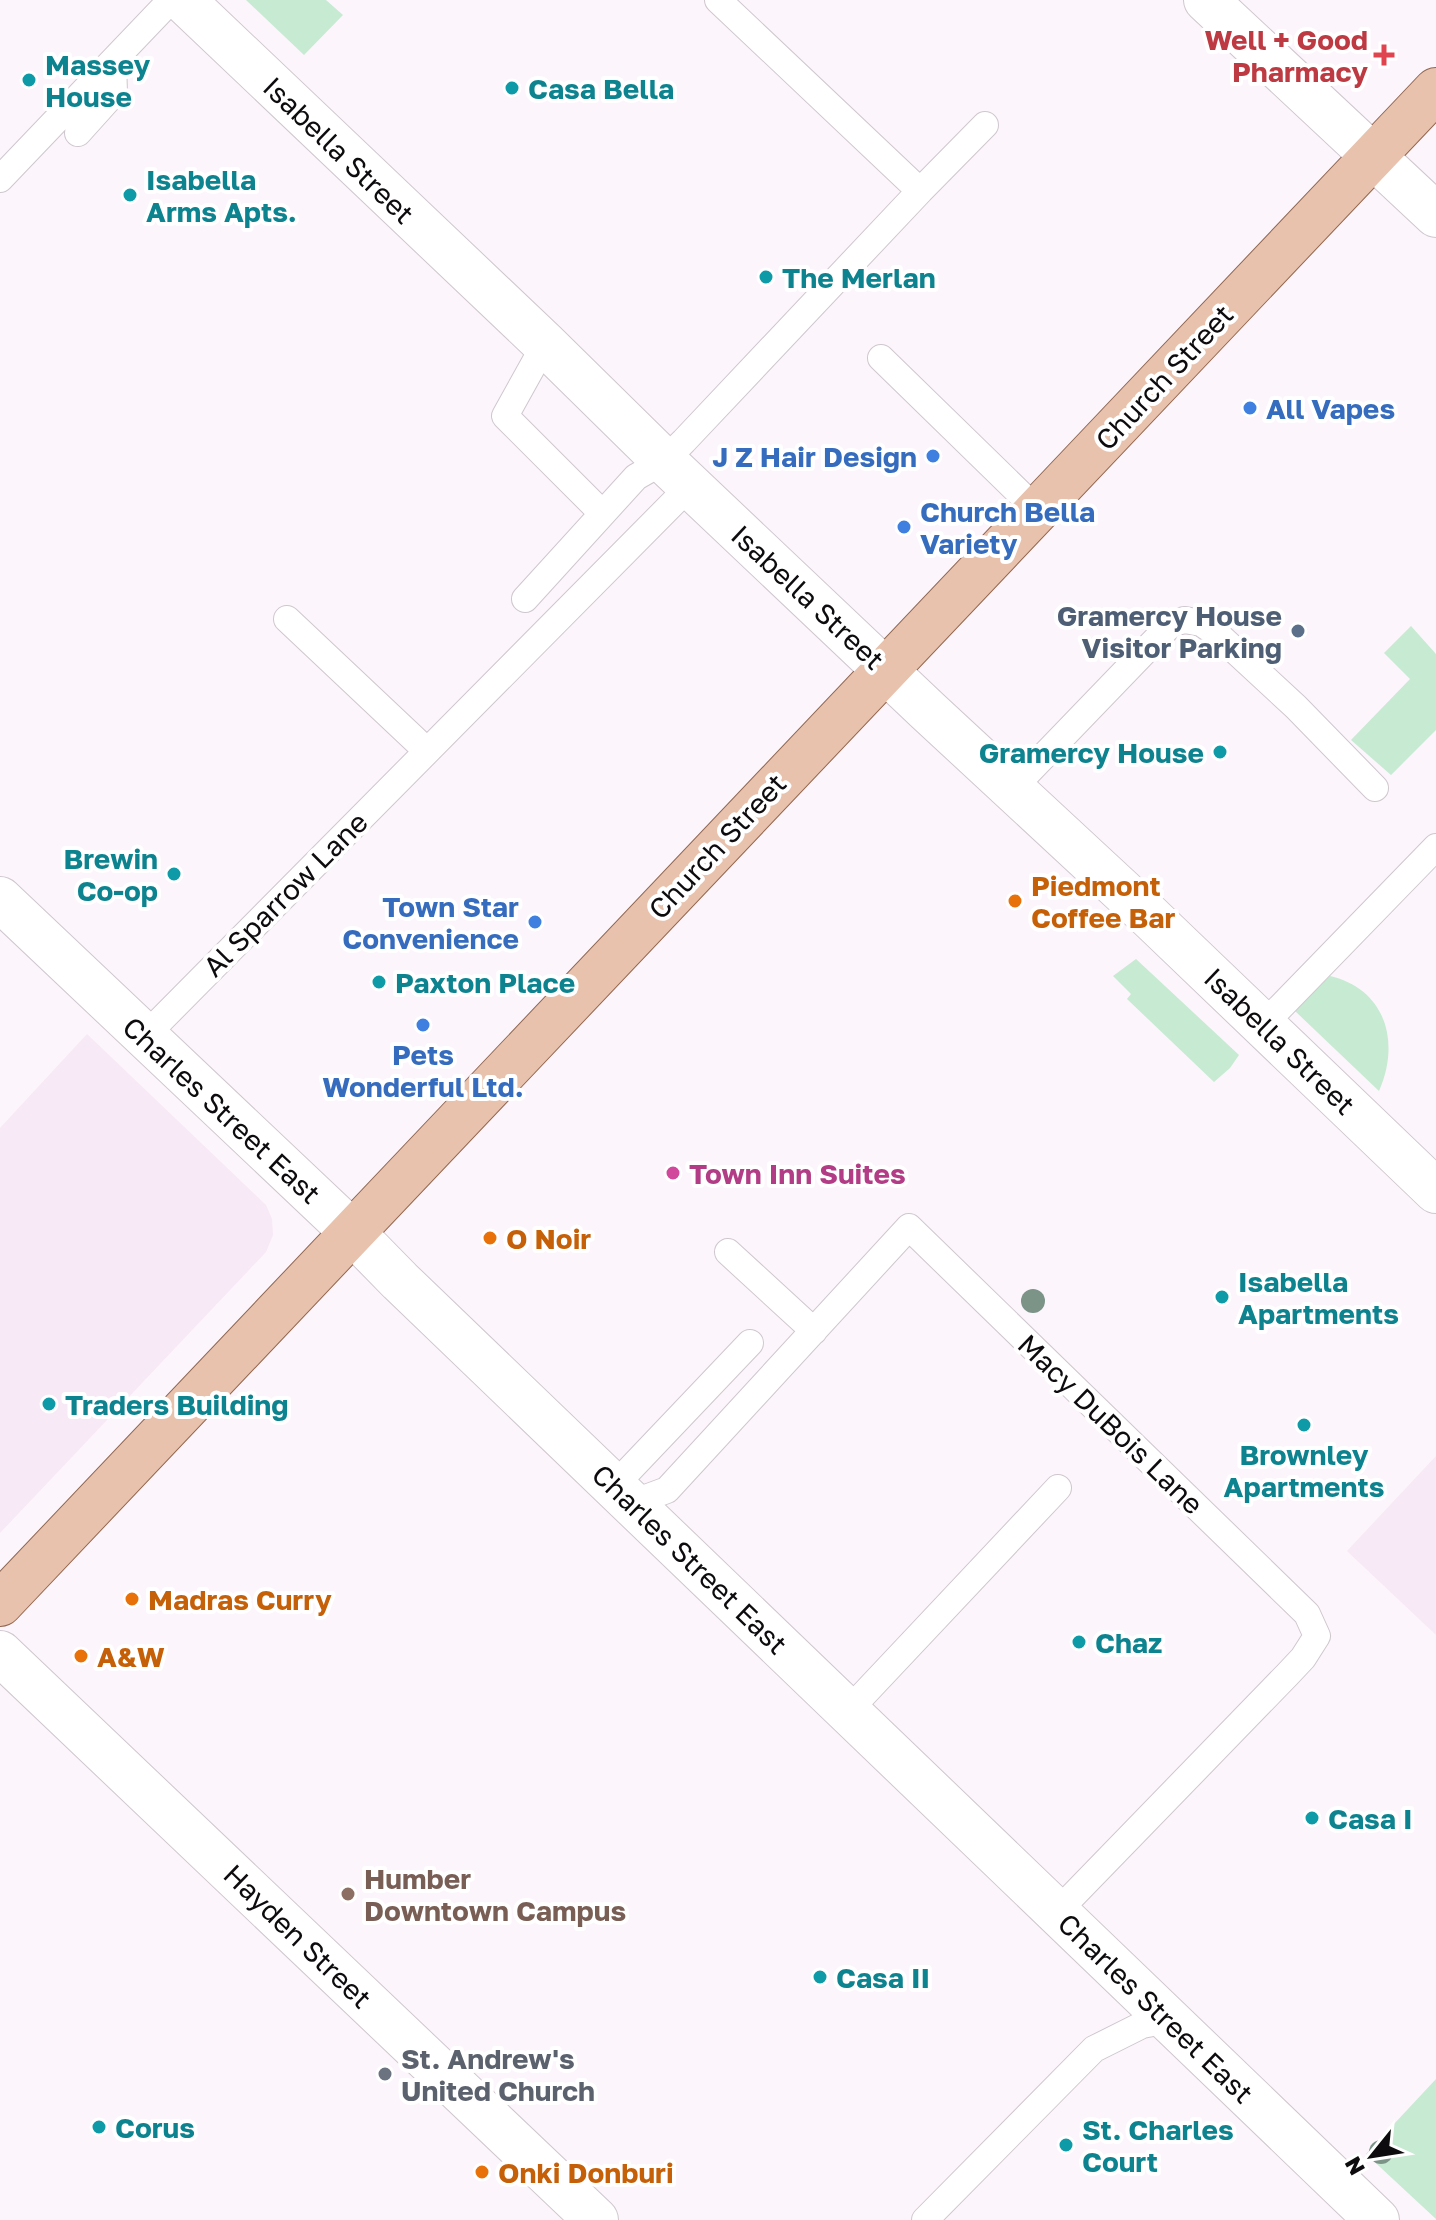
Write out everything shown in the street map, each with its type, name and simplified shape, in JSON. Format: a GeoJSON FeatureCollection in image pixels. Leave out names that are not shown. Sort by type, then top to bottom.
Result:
{"type":"FeatureCollection","features":[{"type":"Feature","properties":{"kind":"main road","name":"Church Street"},"geometry":{"type":"LineString","coordinates":[[0,1604],[1436,90]]}},
{"type":"Feature","properties":{"kind":"street","name":"Isabella Street"},"geometry":{"type":"LineString","coordinates":[[183,0],[677,473],[1436,1191]]}},
{"type":"Feature","properties":{"kind":"street"},"geometry":{"type":"LineString","coordinates":[[1206,0],[1436,215]]}},
{"type":"Feature","properties":{"kind":"street","name":"Charles Street East"},"geometry":{"type":"LineString","coordinates":[[0,899],[352,1232],[1377,2220]]}},
{"type":"Feature","properties":{"kind":"street","name":"Hayden Street"},"geometry":{"type":"LineString","coordinates":[[0,1653],[581,2215]]}},
{"type":"Feature","properties":{"kind":"lane"},"geometry":{"type":"LineString","coordinates":[[0,179],[171,0]]}},
{"type":"Feature","properties":{"kind":"lane"},"geometry":{"type":"LineString","coordinates":[[718,0],[920,191]]}},
{"type":"Feature","properties":{"kind":"lane"},"geometry":{"type":"LineString","coordinates":[[78,133],[114,93],[113,61]]}},
{"type":"Feature","properties":{"kind":"lane"},"geometry":{"type":"LineString","coordinates":[[525,599],[636,477],[677,473],[920,191],[985,125]]}},
{"type":"Feature","properties":{"kind":"lane"},"geometry":{"type":"LineString","coordinates":[[545,344],[505,416],[601,512]]}},
{"type":"Feature","properties":{"kind":"lane"},"geometry":{"type":"LineString","coordinates":[[881,358],[1038,511]]}},
{"type":"Feature","properties":{"kind":"lane","name":"Al Sparrow Lane"},"geometry":{"type":"LineString","coordinates":[[144,1037],[427,751],[677,473]]}},
{"type":"Feature","properties":{"kind":"lane"},"geometry":{"type":"LineString","coordinates":[[287,619],[427,751]]}},
{"type":"Feature","properties":{"kind":"lane"},"geometry":{"type":"LineString","coordinates":[[1012,789],[1172,623],[1185,620],[1201,623],[1216,633],[1296,707],[1375,788]]}},
{"type":"Feature","properties":{"kind":"lane"},"geometry":{"type":"LineString","coordinates":[[1263,1025],[1436,847]]}},
{"type":"Feature","properties":{"kind":"lane","name":"Macy DuBois Lane"},"geometry":{"type":"LineString","coordinates":[[623,1494],[667,1490],[909,1227],[1307,1614],[1317,1636],[1287,1675],[1057,1912]]}},
{"type":"Feature","properties":{"kind":"lane"},"geometry":{"type":"LineString","coordinates":[[728,1252],[814,1331]]}},
{"type":"Feature","properties":{"kind":"lane"},"geometry":{"type":"LineString","coordinates":[[623,1494],[750,1343]]}},
{"type":"Feature","properties":{"kind":"lane"},"geometry":{"type":"LineString","coordinates":[[848,1711],[1058,1488]]}},
{"type":"Feature","properties":{"kind":"lane"},"geometry":{"type":"LineString","coordinates":[[925,2220],[1094,2049],[1142,2025],[1169,2020]]}},
{"type":"Feature","properties":{"kind":"shaded area"},"geometry":{"type":"Polygon","coordinates":[[[87,1034],[266,1205],[272,1219],[273,1235],[266,1252],[0,1533],[0,1128],[87,1034]]]}},
{"type":"Feature","properties":{"kind":"shaded area"},"geometry":{"type":"Polygon","coordinates":[[[1436,1456],[1436,1635],[1347,1551],[1436,1456]]]}},
{"type":"Feature","properties":{"kind":"green space"},"geometry":{"type":"Polygon","coordinates":[[[246,0],[326,0],[343,15],[304,55],[246,0]]]}},
{"type":"Feature","properties":{"kind":"green space"},"geometry":{"type":"Polygon","coordinates":[[[1411,626],[1436,654],[1436,730],[1391,775],[1351,740],[1410,679],[1384,653],[1411,626]]]}},
{"type":"Feature","properties":{"kind":"green space"},"geometry":{"type":"Polygon","coordinates":[[[1136,959],[1239,1055],[1214,1082],[1127,999],[1131,994],[1113,976],[1136,959]]]}},
{"type":"Feature","properties":{"kind":"green space"},"geometry":{"type":"Polygon","coordinates":[[[1330,976],[1364,992],[1383,1020],[1388,1036],[1388,1054],[1379,1091],[1295,1011],[1330,976]]]}},
{"type":"Feature","properties":{"kind":"green space"},"geometry":{"type":"Polygon","coordinates":[[[1436,2079],[1436,2219],[1366,2154],[1436,2079]]]}},
{"type":"Feature","properties":{"kind":"place","name":"Well + Good Pharmacy"},"geometry":{"type":"Point","coordinates":[1384,55]}},
{"type":"Feature","properties":{"kind":"place","name":"Massey House"},"geometry":{"type":"Point","coordinates":[29,80]}},
{"type":"Feature","properties":{"kind":"place","name":"Casa Bella"},"geometry":{"type":"Point","coordinates":[512,88]}},
{"type":"Feature","properties":{"kind":"place","name":"Isabella Arms Apts."},"geometry":{"type":"Point","coordinates":[130,195]}},
{"type":"Feature","properties":{"kind":"place","name":"The Merlan"},"geometry":{"type":"Point","coordinates":[766,277]}},
{"type":"Feature","properties":{"kind":"place","name":"All Vapes"},"geometry":{"type":"Point","coordinates":[1250,408]}},
{"type":"Feature","properties":{"kind":"place","name":"J Z Hair Design"},"geometry":{"type":"Point","coordinates":[933,456]}},
{"type":"Feature","properties":{"kind":"place","name":"Church Bella Variety"},"geometry":{"type":"Point","coordinates":[904,527]}},
{"type":"Feature","properties":{"kind":"place","name":"Gramercy House Visitor Parking"},"geometry":{"type":"Point","coordinates":[1298,631]}},
{"type":"Feature","properties":{"kind":"place","name":"Gramercy House"},"geometry":{"type":"Point","coordinates":[1220,752]}},
{"type":"Feature","properties":{"kind":"place","name":"Brewin Co-op"},"geometry":{"type":"Point","coordinates":[174,874]}},
{"type":"Feature","properties":{"kind":"place","name":"Piedmont Coffee Bar"},"geometry":{"type":"Point","coordinates":[1015,901]}},
{"type":"Feature","properties":{"kind":"place","name":"Town Star Convenience"},"geometry":{"type":"Point","coordinates":[535,922]}},
{"type":"Feature","properties":{"kind":"place","name":"Paxton Place"},"geometry":{"type":"Point","coordinates":[379,982]}},
{"type":"Feature","properties":{"kind":"place","name":"Pets Wonderful Ltd."},"geometry":{"type":"Point","coordinates":[423,1025]}},
{"type":"Feature","properties":{"kind":"place","name":"Town Inn Suites"},"geometry":{"type":"Point","coordinates":[673,1173]}},
{"type":"Feature","properties":{"kind":"place","name":"O Noir"},"geometry":{"type":"Point","coordinates":[490,1238]}},
{"type":"Feature","properties":{"kind":"place","name":"Isabella Apartments"},"geometry":{"type":"Point","coordinates":[1222,1297]}},
{"type":"Feature","properties":{"kind":"place","name":"Traders Building"},"geometry":{"type":"Point","coordinates":[49,1404]}},
{"type":"Feature","properties":{"kind":"place","name":"Brownley Apartments"},"geometry":{"type":"Point","coordinates":[1304,1425]}},
{"type":"Feature","properties":{"kind":"place","name":"Madras Curry"},"geometry":{"type":"Point","coordinates":[132,1599]}},
{"type":"Feature","properties":{"kind":"place","name":"Chaz"},"geometry":{"type":"Point","coordinates":[1079,1642]}},
{"type":"Feature","properties":{"kind":"place","name":"A&W"},"geometry":{"type":"Point","coordinates":[81,1656]}},
{"type":"Feature","properties":{"kind":"place","name":"Casa I"},"geometry":{"type":"Point","coordinates":[1312,1818]}},
{"type":"Feature","properties":{"kind":"place","name":"Humber Downtown Campus"},"geometry":{"type":"Point","coordinates":[348,1894]}},
{"type":"Feature","properties":{"kind":"place","name":"Casa II"},"geometry":{"type":"Point","coordinates":[820,1977]}},
{"type":"Feature","properties":{"kind":"place","name":"St. Andrew's United Church"},"geometry":{"type":"Point","coordinates":[385,2074]}},
{"type":"Feature","properties":{"kind":"place","name":"Corus"},"geometry":{"type":"Point","coordinates":[99,2127]}},
{"type":"Feature","properties":{"kind":"place","name":"St. Charles Court"},"geometry":{"type":"Point","coordinates":[1066,2145]}},
{"type":"Feature","properties":{"kind":"place","name":"Onki Donburi"},"geometry":{"type":"Point","coordinates":[482,2172]}}]}
